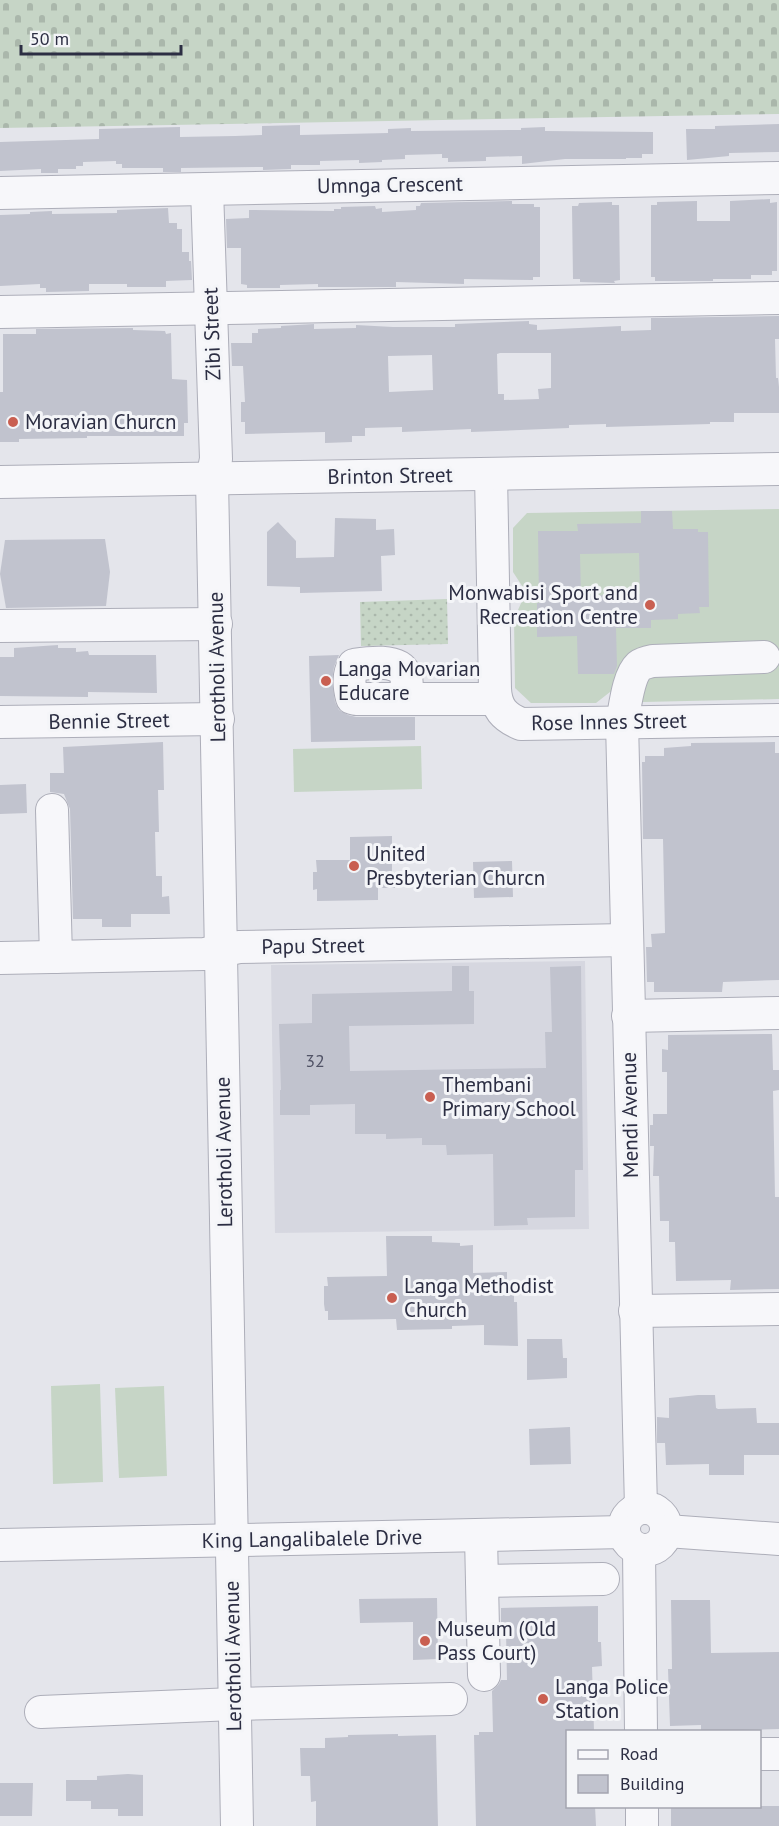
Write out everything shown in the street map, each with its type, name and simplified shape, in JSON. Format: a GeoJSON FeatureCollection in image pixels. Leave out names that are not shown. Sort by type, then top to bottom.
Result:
{"type":"FeatureCollection","features":[{"type":"Feature","properties":{"kind":"street","name":"Umnga Crescent"},"geometry":{"type":"LineString","coordinates":[[0,193],[779,178]]}},
{"type":"Feature","properties":{"kind":"street","name":"Zibi Street"},"geometry":{"type":"LineString","coordinates":[[207,189],[216,459],[212,479]]}},
{"type":"Feature","properties":{"kind":"street"},"geometry":{"type":"LineString","coordinates":[[0,312],[779,298]]}},
{"type":"Feature","properties":{"kind":"street","name":"Brinton Street"},"geometry":{"type":"LineString","coordinates":[[0,482],[779,469]]}},
{"type":"Feature","properties":{"kind":"street"},"geometry":{"type":"LineString","coordinates":[[406,699],[495,699],[491,474]]}},
{"type":"Feature","properties":{"kind":"street","name":"Lerotholi Avenue"},"geometry":{"type":"LineString","coordinates":[[212,479],[237,1826]]}},
{"type":"Feature","properties":{"kind":"street"},"geometry":{"type":"LineString","coordinates":[[0,626],[216,624]]}},
{"type":"Feature","properties":{"kind":"street","name":"Mendi Avenue"},"geometry":{"type":"LineString","coordinates":[[641,1730],[635,1530],[635,1311],[622,723],[632,679],[641,664],[653,661],[764,657]]}},
{"type":"Feature","properties":{"kind":"street","name":"Rose Innes Street"},"geometry":{"type":"LineString","coordinates":[[495,699],[504,714],[521,724],[779,720]]}},
{"type":"Feature","properties":{"kind":"street","name":"Bennie Street"},"geometry":{"type":"LineString","coordinates":[[0,722],[218,719]]}},
{"type":"Feature","properties":{"kind":"street"},"geometry":{"type":"LineString","coordinates":[[52,810],[56,957]]}},
{"type":"Feature","properties":{"kind":"street","name":"Papu Street"},"geometry":{"type":"LineString","coordinates":[[0,958],[205,954],[239,947],[523,952],[626,940]]}},
{"type":"Feature","properties":{"kind":"street"},"geometry":{"type":"LineString","coordinates":[[628,1016],[779,1013]]}},
{"type":"Feature","properties":{"kind":"street"},"geometry":{"type":"LineString","coordinates":[[635,1311],[779,1309]]}},
{"type":"Feature","properties":{"kind":"street"},"geometry":{"type":"LineString","coordinates":[[635,1530],[645,1550],[657,1547],[667,1531],[772,1532]]}},
{"type":"Feature","properties":{"kind":"street","name":"King Langalibalele Drive"},"geometry":{"type":"LineString","coordinates":[[0,1545],[481,1536],[635,1530]]}},
{"type":"Feature","properties":{"kind":"street"},"geometry":{"type":"LineString","coordinates":[[481,1536],[484,1675]]}},
{"type":"Feature","properties":{"kind":"street"},"geometry":{"type":"LineString","coordinates":[[482,1581],[603,1579]]}},
{"type":"Feature","properties":{"kind":"street"},"geometry":{"type":"LineString","coordinates":[[40,1712],[234,1704],[451,1699]]}},
{"type":"Feature","properties":{"kind":"street"},"geometry":{"type":"LineString","coordinates":[[761,1754],[779,1754]]}},
{"type":"Feature","properties":{"kind":"street"},"geometry":{"type":"LineString","coordinates":[[642,1808],[642,1826]]}},
{"type":"Feature","properties":{"kind":"shaded area","name":"Thembani Primary School"},"geometry":{"type":"Polygon","coordinates":[[[585,961],[589,1229],[275,1233],[271,965],[585,961]]]}},
{"type":"Feature","properties":{"kind":"green space"},"geometry":{"type":"Polygon","coordinates":[[[0,0],[779,0],[779,114],[0,128],[0,0]]]}},
{"type":"Feature","properties":{"kind":"green space","name":"Monwabisi Sport and Recreation Centre"},"geometry":{"type":"Polygon","coordinates":[[[779,509],[779,699],[643,702],[641,699],[610,692],[596,703],[531,703],[515,688],[514,619],[526,592],[513,572],[513,528],[527,513],[779,509]]]}},
{"type":"Feature","properties":{"kind":"green space"},"geometry":{"type":"Polygon","coordinates":[[[447,599],[448,644],[361,646],[360,602],[447,599]]]}},
{"type":"Feature","properties":{"kind":"green space"},"geometry":{"type":"Polygon","coordinates":[[[421,746],[422,789],[294,792],[293,749],[421,746]]]}},
{"type":"Feature","properties":{"kind":"green space"},"geometry":{"type":"Polygon","coordinates":[[[100,1384],[103,1482],[53,1484],[51,1386],[100,1384]]]}},
{"type":"Feature","properties":{"kind":"green space"},"geometry":{"type":"Polygon","coordinates":[[[164,1386],[167,1476],[119,1478],[115,1388],[164,1386]]]}},
{"type":"Feature","properties":{"kind":"building"},"geometry":{"type":"Polygon","coordinates":[[[779,124],[779,152],[729,153],[729,156],[687,160],[686,129],[779,124]]]}},
{"type":"Feature","properties":{"kind":"building"},"geometry":{"type":"Polygon","coordinates":[[[300,125],[300,135],[388,133],[388,129],[411,128],[411,131],[521,130],[521,128],[545,127],[545,131],[653,132],[653,154],[642,154],[642,158],[565,159],[522,164],[522,156],[486,157],[486,161],[448,162],[448,158],[442,158],[442,154],[405,155],[405,159],[382,160],[382,162],[320,161],[320,165],[291,165],[291,169],[181,168],[181,172],[163,172],[163,168],[122,168],[122,164],[116,164],[116,161],[83,162],[83,166],[76,166],[76,169],[58,169],[58,173],[41,173],[41,169],[0,171],[0,142],[99,139],[99,129],[180,127],[180,137],[262,135],[262,126],[300,125]]]}},
{"type":"Feature","properties":{"kind":"building"},"geometry":{"type":"Polygon","coordinates":[[[770,199],[770,203],[777,202],[777,271],[772,271],[772,275],[751,275],[751,279],[713,279],[713,281],[655,281],[655,277],[651,277],[651,205],[657,205],[657,202],[697,201],[697,221],[730,221],[730,201],[770,199]]]}},
{"type":"Feature","properties":{"kind":"building"},"geometry":{"type":"Polygon","coordinates":[[[512,201],[512,204],[534,204],[534,207],[540,207],[540,277],[533,277],[533,280],[464,279],[464,284],[396,282],[396,287],[318,287],[318,284],[280,285],[280,288],[247,288],[247,285],[241,284],[241,248],[227,248],[226,219],[249,218],[249,210],[334,211],[341,207],[375,206],[376,209],[382,208],[382,212],[416,210],[416,206],[420,206],[421,203],[512,201]]]}},
{"type":"Feature","properties":{"kind":"building"},"geometry":{"type":"Polygon","coordinates":[[[612,202],[612,205],[619,205],[620,280],[614,281],[615,283],[580,282],[580,279],[573,279],[572,206],[578,206],[579,203],[612,202]]]}},
{"type":"Feature","properties":{"kind":"building"},"geometry":{"type":"Polygon","coordinates":[[[168,208],[169,223],[177,223],[177,229],[182,229],[182,252],[189,252],[192,280],[166,281],[166,287],[89,284],[89,291],[46,292],[46,288],[40,288],[40,284],[0,286],[0,215],[52,211],[52,214],[117,213],[117,210],[168,208]]]}},
{"type":"Feature","properties":{"kind":"building"},"geometry":{"type":"Polygon","coordinates":[[[779,316],[779,339],[775,339],[779,413],[734,413],[734,422],[710,422],[710,424],[606,427],[606,424],[569,425],[569,428],[471,432],[471,429],[402,432],[402,427],[365,428],[365,436],[352,436],[352,442],[325,443],[325,432],[245,434],[245,422],[241,422],[241,402],[245,402],[243,366],[232,366],[231,343],[252,343],[252,333],[258,333],[258,329],[314,324],[314,329],[356,328],[356,325],[455,327],[455,324],[529,321],[529,324],[537,325],[537,330],[621,326],[621,331],[651,330],[651,318],[779,316]],[[551,353],[497,354],[498,394],[504,394],[504,400],[539,399],[538,389],[551,388],[551,353]],[[432,355],[388,356],[389,392],[433,390],[432,355]]]}},
{"type":"Feature","properties":{"kind":"building"},"geometry":{"type":"Polygon","coordinates":[[[133,328],[133,330],[171,333],[172,379],[187,380],[188,423],[184,423],[184,436],[87,436],[87,438],[19,439],[19,442],[0,442],[3,334],[36,334],[36,329],[133,328]]]}},
{"type":"Feature","properties":{"kind":"building"},"geometry":{"type":"Polygon","coordinates":[[[641,511],[672,511],[673,529],[698,529],[698,532],[708,532],[709,607],[699,607],[700,613],[678,614],[678,619],[651,620],[651,628],[616,628],[617,666],[614,674],[578,674],[577,636],[537,637],[538,531],[578,531],[577,524],[641,523],[641,511]],[[639,553],[580,554],[581,596],[640,594],[639,553]]]}},
{"type":"Feature","properties":{"kind":"building"},"geometry":{"type":"Polygon","coordinates":[[[335,518],[376,519],[376,530],[394,529],[395,555],[381,556],[382,591],[300,593],[300,587],[267,586],[267,532],[278,522],[296,541],[296,558],[334,557],[335,518]]]}},
{"type":"Feature","properties":{"kind":"building"},"geometry":{"type":"Polygon","coordinates":[[[105,539],[110,572],[106,606],[6,608],[0,574],[5,540],[105,539]]]}},
{"type":"Feature","properties":{"kind":"building"},"geometry":{"type":"Polygon","coordinates":[[[58,645],[58,648],[76,648],[76,652],[88,651],[89,655],[156,655],[157,693],[88,692],[88,697],[0,696],[0,657],[14,657],[14,648],[58,645]]]}},
{"type":"Feature","properties":{"kind":"building","name":"Langa Movarian Educare"},"geometry":{"type":"Polygon","coordinates":[[[339,655],[332,681],[335,702],[339,710],[356,717],[415,717],[415,740],[311,742],[309,656],[339,655]]]}},
{"type":"Feature","properties":{"kind":"building"},"geometry":{"type":"Polygon","coordinates":[[[163,742],[164,790],[158,790],[159,832],[155,832],[156,876],[162,876],[162,897],[169,896],[170,914],[131,914],[131,927],[102,927],[102,919],[73,919],[70,809],[64,794],[50,792],[50,773],[64,773],[63,747],[163,742]]]}},
{"type":"Feature","properties":{"kind":"building"},"geometry":{"type":"Polygon","coordinates":[[[775,742],[775,753],[779,753],[779,980],[723,982],[722,992],[654,992],[654,982],[647,982],[646,947],[652,947],[651,934],[665,933],[663,839],[643,839],[642,762],[645,762],[645,756],[664,756],[664,748],[691,746],[691,743],[775,742]]]}},
{"type":"Feature","properties":{"kind":"building"},"geometry":{"type":"Polygon","coordinates":[[[26,784],[27,813],[0,814],[0,785],[26,784]]]}},
{"type":"Feature","properties":{"kind":"building","name":"United Presbyterian Churcn"},"geometry":{"type":"Polygon","coordinates":[[[392,836],[392,872],[395,872],[395,888],[378,888],[378,900],[317,901],[317,889],[313,890],[313,872],[317,872],[316,860],[350,860],[350,837],[392,836]]]}},
{"type":"Feature","properties":{"kind":"building"},"geometry":{"type":"Polygon","coordinates":[[[512,861],[513,897],[474,898],[473,862],[512,861]]]}},
{"type":"Feature","properties":{"kind":"building"},"geometry":{"type":"Polygon","coordinates":[[[452,966],[469,966],[469,991],[474,991],[474,1024],[349,1026],[350,1071],[546,1068],[545,1032],[552,1032],[550,967],[581,966],[583,1170],[575,1170],[575,1217],[527,1218],[528,1225],[494,1226],[493,1154],[447,1155],[446,1145],[422,1145],[422,1138],[386,1139],[386,1134],[355,1134],[355,1104],[310,1105],[310,1115],[280,1115],[279,1024],[312,1023],[312,994],[452,991],[452,966]]]}},
{"type":"Feature","properties":{"kind":"building"},"geometry":{"type":"Polygon","coordinates":[[[772,1034],[773,1070],[779,1070],[779,1090],[773,1091],[775,1197],[779,1197],[779,1289],[730,1290],[731,1280],[676,1281],[675,1242],[669,1242],[669,1221],[660,1221],[659,1176],[653,1176],[654,1146],[650,1146],[650,1125],[653,1125],[653,1114],[667,1114],[667,1072],[662,1072],[662,1049],[668,1050],[668,1035],[772,1034]]]}},
{"type":"Feature","properties":{"kind":"building"},"geometry":{"type":"Polygon","coordinates":[[[386,1236],[432,1236],[432,1242],[460,1243],[460,1246],[473,1245],[473,1273],[507,1272],[508,1294],[514,1293],[514,1302],[517,1302],[518,1346],[484,1345],[484,1325],[452,1326],[452,1329],[397,1330],[396,1319],[328,1320],[328,1311],[325,1311],[324,1304],[324,1286],[328,1286],[327,1277],[387,1276],[386,1236]]]}},
{"type":"Feature","properties":{"kind":"building"},"geometry":{"type":"Polygon","coordinates":[[[527,1339],[562,1339],[563,1358],[567,1358],[567,1378],[527,1380],[527,1339]]]}},
{"type":"Feature","properties":{"kind":"building"},"geometry":{"type":"Polygon","coordinates":[[[715,1395],[718,1409],[756,1408],[757,1423],[779,1423],[779,1455],[744,1455],[744,1475],[709,1475],[709,1464],[666,1465],[665,1443],[657,1443],[657,1417],[669,1418],[669,1398],[715,1395]]]}},
{"type":"Feature","properties":{"kind":"building"},"geometry":{"type":"Polygon","coordinates":[[[570,1427],[571,1464],[530,1465],[529,1429],[570,1427]]]}},
{"type":"Feature","properties":{"kind":"building","name":"Museum (Old Pass Court)"},"geometry":{"type":"Polygon","coordinates":[[[437,1598],[438,1659],[413,1660],[413,1622],[360,1623],[359,1599],[437,1598]]]}},
{"type":"Feature","properties":{"kind":"building"},"geometry":{"type":"Polygon","coordinates":[[[671,1600],[710,1600],[711,1653],[779,1652],[779,1729],[701,1730],[701,1725],[670,1726],[668,1669],[672,1669],[671,1600]]]}},
{"type":"Feature","properties":{"kind":"building","name":"Langa Police Station"},"geometry":{"type":"Polygon","coordinates":[[[598,1606],[598,1642],[601,1642],[602,1666],[592,1667],[594,1730],[566,1730],[566,1808],[595,1808],[596,1826],[476,1826],[474,1735],[479,1735],[479,1732],[493,1732],[492,1691],[501,1680],[507,1680],[506,1632],[501,1632],[501,1608],[598,1606]]]}},
{"type":"Feature","properties":{"kind":"building"},"geometry":{"type":"Polygon","coordinates":[[[398,1734],[398,1736],[436,1735],[438,1826],[316,1826],[316,1801],[311,1802],[310,1776],[301,1776],[300,1748],[325,1748],[325,1738],[398,1734]]]}},
{"type":"Feature","properties":{"kind":"building"},"geometry":{"type":"Polygon","coordinates":[[[143,1775],[143,1816],[118,1816],[118,1809],[91,1809],[91,1801],[66,1801],[66,1780],[97,1780],[97,1776],[143,1775]]]}},
{"type":"Feature","properties":{"kind":"building"},"geometry":{"type":"Polygon","coordinates":[[[0,1783],[33,1783],[32,1816],[0,1816],[0,1783]]]}},
{"type":"Feature","properties":{"kind":"building"},"geometry":{"type":"Polygon","coordinates":[[[779,1806],[779,1826],[671,1826],[671,1808],[779,1806]]]}},
{"type":"Feature","properties":{"kind":"place","name":"Moravian Churcn"},"geometry":{"type":"Point","coordinates":[13,422]}},
{"type":"Feature","properties":{"kind":"place","name":"Monwabisi Sport and Recreation Centre"},"geometry":{"type":"Point","coordinates":[650,605]}},
{"type":"Feature","properties":{"kind":"place","name":"Langa Movarian Educare"},"geometry":{"type":"Point","coordinates":[326,681]}},
{"type":"Feature","properties":{"kind":"place","name":"United Presbyterian Churcn"},"geometry":{"type":"Point","coordinates":[354,866]}},
{"type":"Feature","properties":{"kind":"place","name":"Thembani Primary School"},"geometry":{"type":"Point","coordinates":[430,1097]}},
{"type":"Feature","properties":{"kind":"place","name":"Langa Methodist Church"},"geometry":{"type":"Point","coordinates":[392,1298]}},
{"type":"Feature","properties":{"kind":"place","name":"Museum (Old Pass Court)"},"geometry":{"type":"Point","coordinates":[425,1641]}},
{"type":"Feature","properties":{"kind":"place","name":"Langa Police Station"},"geometry":{"type":"Point","coordinates":[543,1699]}}]}
